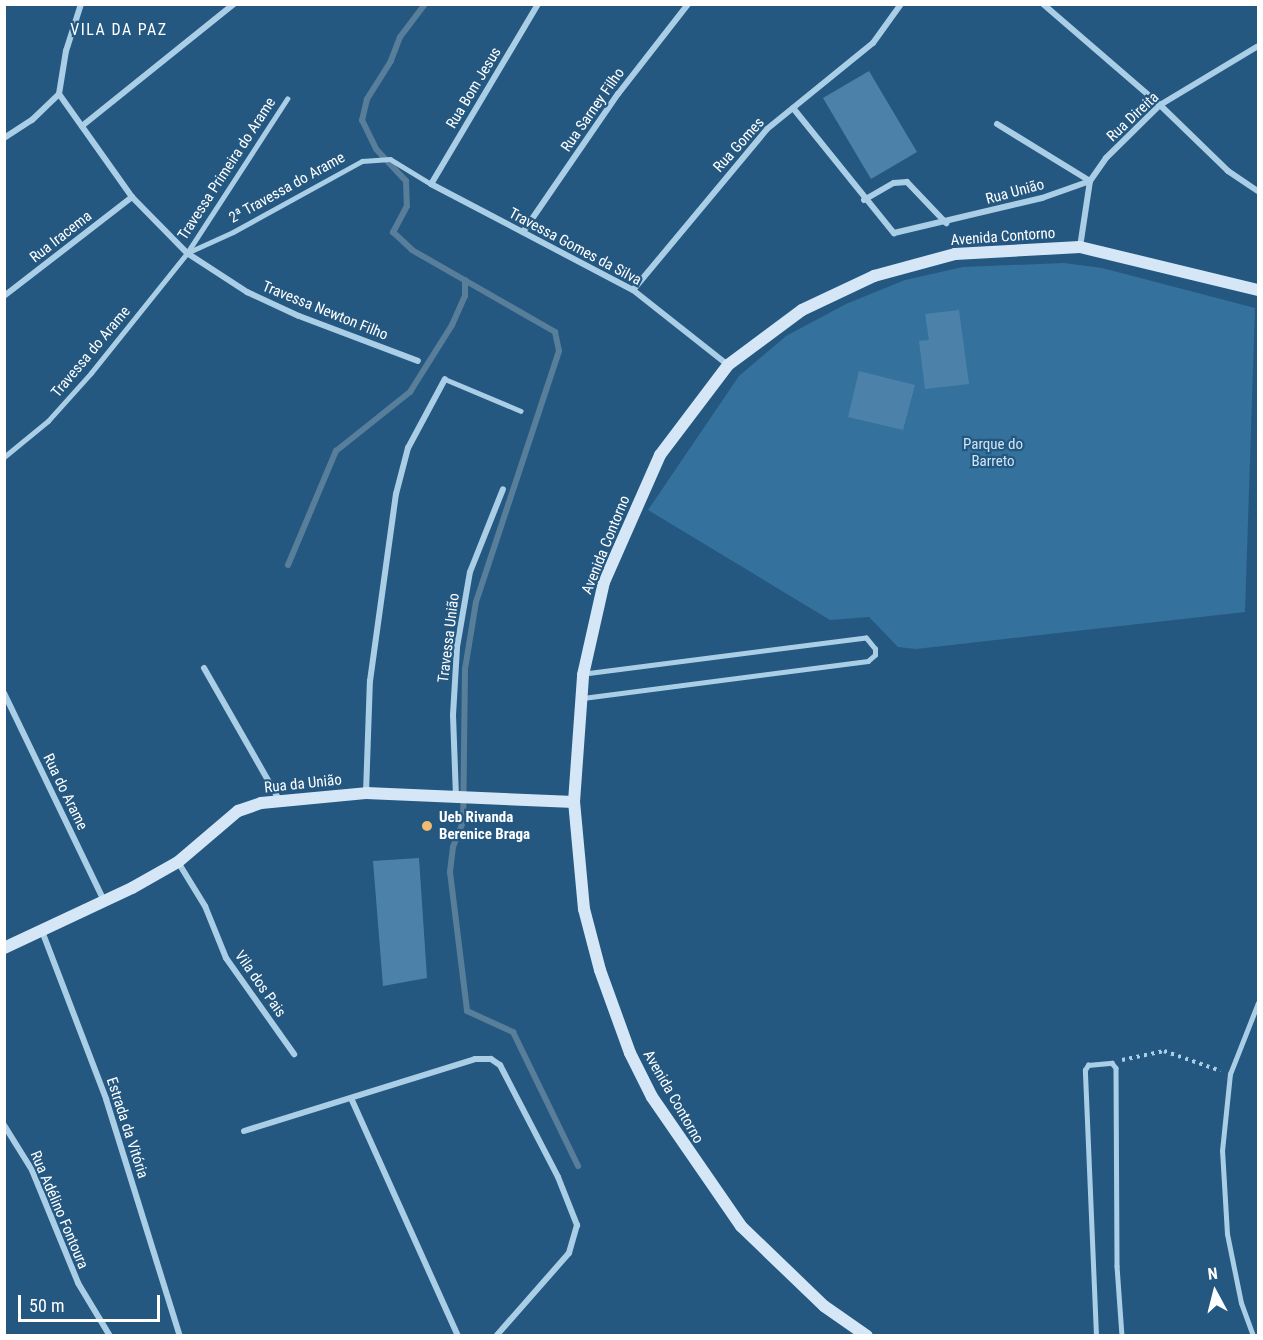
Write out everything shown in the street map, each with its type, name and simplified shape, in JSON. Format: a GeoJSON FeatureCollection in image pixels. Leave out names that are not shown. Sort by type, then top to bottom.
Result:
{"type":"FeatureCollection","features":[{"type":"Feature","properties":{"kind":"street"},"geometry":{"type":"LineString","coordinates":[[4,138],[32,120],[58,94],[66,51],[81,4]]}},
{"type":"Feature","properties":{"kind":"street"},"geometry":{"type":"LineString","coordinates":[[82,126],[234,4]]}},
{"type":"Feature","properties":{"kind":"street","name":"Rua Bom Jesus"},"geometry":{"type":"LineString","coordinates":[[431,184],[538,4]]}},
{"type":"Feature","properties":{"kind":"street","name":"Rua Sarney Filho"},"geometry":{"type":"LineString","coordinates":[[523,232],[618,94],[688,4]]}},
{"type":"Feature","properties":{"kind":"street","name":"Rua Gomes"},"geometry":{"type":"LineString","coordinates":[[633,290],[750,148],[793,108],[873,43],[901,4]]}},
{"type":"Feature","properties":{"kind":"street"},"geometry":{"type":"LineString","coordinates":[[1043,4],[1160,105],[1228,171],[1258,191]]}},
{"type":"Feature","properties":{"kind":"street","name":"Rua Direita"},"geometry":{"type":"LineString","coordinates":[[1080,247],[1090,181],[1106,158],[1160,105],[1258,46]]}},
{"type":"Feature","properties":{"kind":"street","name":"Travessa Newton Filho"},"geometry":{"type":"LineString","coordinates":[[58,94],[132,197],[187,253],[247,292],[298,316],[418,361]]}},
{"type":"Feature","properties":{"kind":"street","name":"Rua União"},"geometry":{"type":"LineString","coordinates":[[793,108],[864,200],[894,232],[946,223],[1042,198],[1090,181]]}},
{"type":"Feature","properties":{"kind":"street"},"geometry":{"type":"LineString","coordinates":[[997,124],[1090,181]]}},
{"type":"Feature","properties":{"kind":"street"},"geometry":{"type":"LineString","coordinates":[[864,200],[894,183],[907,182],[946,223]]}},
{"type":"Feature","properties":{"kind":"street","name":"Travessa Gomes da Silva"},"geometry":{"type":"LineString","coordinates":[[431,184],[633,290],[728,365]]}},
{"type":"Feature","properties":{"kind":"street","name":"Rua Iracema"},"geometry":{"type":"LineString","coordinates":[[4,296],[132,197]]}},
{"type":"Feature","properties":{"kind":"street","name":"Avenida Contorno"},"geometry":{"type":"LineString","coordinates":[[867,1335],[824,1306],[741,1226],[652,1097],[630,1053],[587,920],[574,802],[583,675],[604,582],[660,455],[728,365],[802,310],[874,276],[955,254],[1080,247],[1258,290]]}},
{"type":"Feature","properties":{"kind":"street"},"geometry":{"type":"LineString","coordinates":[[366,793],[370,681],[396,494],[408,448],[445,379]]}},
{"type":"Feature","properties":{"kind":"street","name":"Travessa União"},"geometry":{"type":"LineString","coordinates":[[457,797],[453,715],[457,647],[470,572],[503,489]]}},
{"type":"Feature","properties":{"kind":"street"},"geometry":{"type":"LineString","coordinates":[[204,668],[280,801]]}},
{"type":"Feature","properties":{"kind":"street","name":"Rua do Arame"},"geometry":{"type":"LineString","coordinates":[[4,693],[104,902]]}},
{"type":"Feature","properties":{"kind":"street","name":"Rua da União"},"geometry":{"type":"LineString","coordinates":[[4,948],[104,902],[178,862],[238,811],[280,801],[366,793],[574,802]]}},
{"type":"Feature","properties":{"kind":"street","name":"Vila dos Pais"},"geometry":{"type":"LineString","coordinates":[[178,862],[205,906],[226,958],[294,1054]]}},
{"type":"Feature","properties":{"kind":"street","name":"Estrada da Vitória"},"geometry":{"type":"LineString","coordinates":[[42,932],[106,1099],[180,1335]]}},
{"type":"Feature","properties":{"kind":"street"},"geometry":{"type":"LineString","coordinates":[[244,1131],[475,1059],[490,1059],[500,1065],[558,1177],[577,1225],[569,1253],[496,1335]]}},
{"type":"Feature","properties":{"kind":"street"},"geometry":{"type":"LineString","coordinates":[[351,1098],[458,1335]]}},
{"type":"Feature","properties":{"kind":"street","name":"Rua Adélino Fontoura"},"geometry":{"type":"LineString","coordinates":[[4,1125],[32,1170],[78,1283],[110,1335]]}},
{"type":"Feature","properties":{"kind":"lane","name":"Travessa Primeira do Arame"},"geometry":{"type":"LineString","coordinates":[[187,253],[287,99]]}},
{"type":"Feature","properties":{"kind":"lane","name":"2ª Travessa do Arame"},"geometry":{"type":"LineString","coordinates":[[187,253],[233,232],[362,160],[390,159],[431,184]]}},
{"type":"Feature","properties":{"kind":"lane","name":"Travessa do Arame"},"geometry":{"type":"LineString","coordinates":[[4,457],[48,421],[91,374],[187,253]]}},
{"type":"Feature","properties":{"kind":"lane"},"geometry":{"type":"LineString","coordinates":[[445,379],[521,411]]}},
{"type":"Feature","properties":{"kind":"lane"},"geometry":{"type":"LineString","coordinates":[[580,699],[868,661],[875,649],[866,639],[583,675]]}},
{"type":"Feature","properties":{"kind":"lane"},"geometry":{"type":"LineString","coordinates":[[1253,1335],[1241,1303],[1227,1234],[1222,1151],[1230,1074],[1258,1003]]}},
{"type":"Feature","properties":{"kind":"lane"},"geometry":{"type":"LineString","coordinates":[[1096,1335],[1085,1070],[1088,1065],[1112,1063],[1116,1068],[1117,1266],[1122,1335]]}},
{"type":"Feature","properties":{"kind":"path"},"geometry":{"type":"LineString","coordinates":[[1112,1063],[1164,1051],[1230,1074]]}},
{"type":"Feature","properties":{"kind":"green space","name":"Parque do Barreto"},"geometry":{"type":"Polygon","coordinates":[[[1064,263],[1102,268],[1255,308],[1245,612],[916,649],[898,647],[869,617],[830,620],[648,510],[739,376],[786,336],[846,304],[905,280],[963,267],[1064,263]]]}},
{"type":"Feature","properties":{"kind":"building"},"geometry":{"type":"Polygon","coordinates":[[[869,71],[917,152],[871,179],[823,98],[869,71]]]}},
{"type":"Feature","properties":{"kind":"building"},"geometry":{"type":"Polygon","coordinates":[[[959,310],[969,384],[925,389],[919,341],[929,340],[925,314],[959,310]]]}},
{"type":"Feature","properties":{"kind":"building"},"geometry":{"type":"Polygon","coordinates":[[[859,371],[915,385],[903,430],[848,417],[859,371]]]}},
{"type":"Feature","properties":{"kind":"building"},"geometry":{"type":"Polygon","coordinates":[[[419,858],[427,978],[383,986],[373,861],[419,858]]]}},
{"type":"Feature","properties":{"kind":"waterway"},"geometry":{"type":"LineString","coordinates":[[425,4],[400,37],[391,61],[367,99],[362,120],[376,149],[406,181],[407,206],[393,232],[412,250],[555,332],[559,351],[476,602],[465,669],[463,822],[453,847],[450,872],[467,1011],[513,1032],[578,1166]]}},
{"type":"Feature","properties":{"kind":"waterway"},"geometry":{"type":"LineString","coordinates":[[288,565],[336,451],[410,392],[452,325],[465,296],[465,280]]}},
{"type":"Feature","properties":{"kind":"place","name":"Ueb Rivanda Berenice Braga"},"geometry":{"type":"Point","coordinates":[427,826]}},
{"type":"Feature","properties":{"kind":"district","name":"VILA DA PAZ"},"geometry":{"type":"Point","coordinates":[119,30]}}]}
